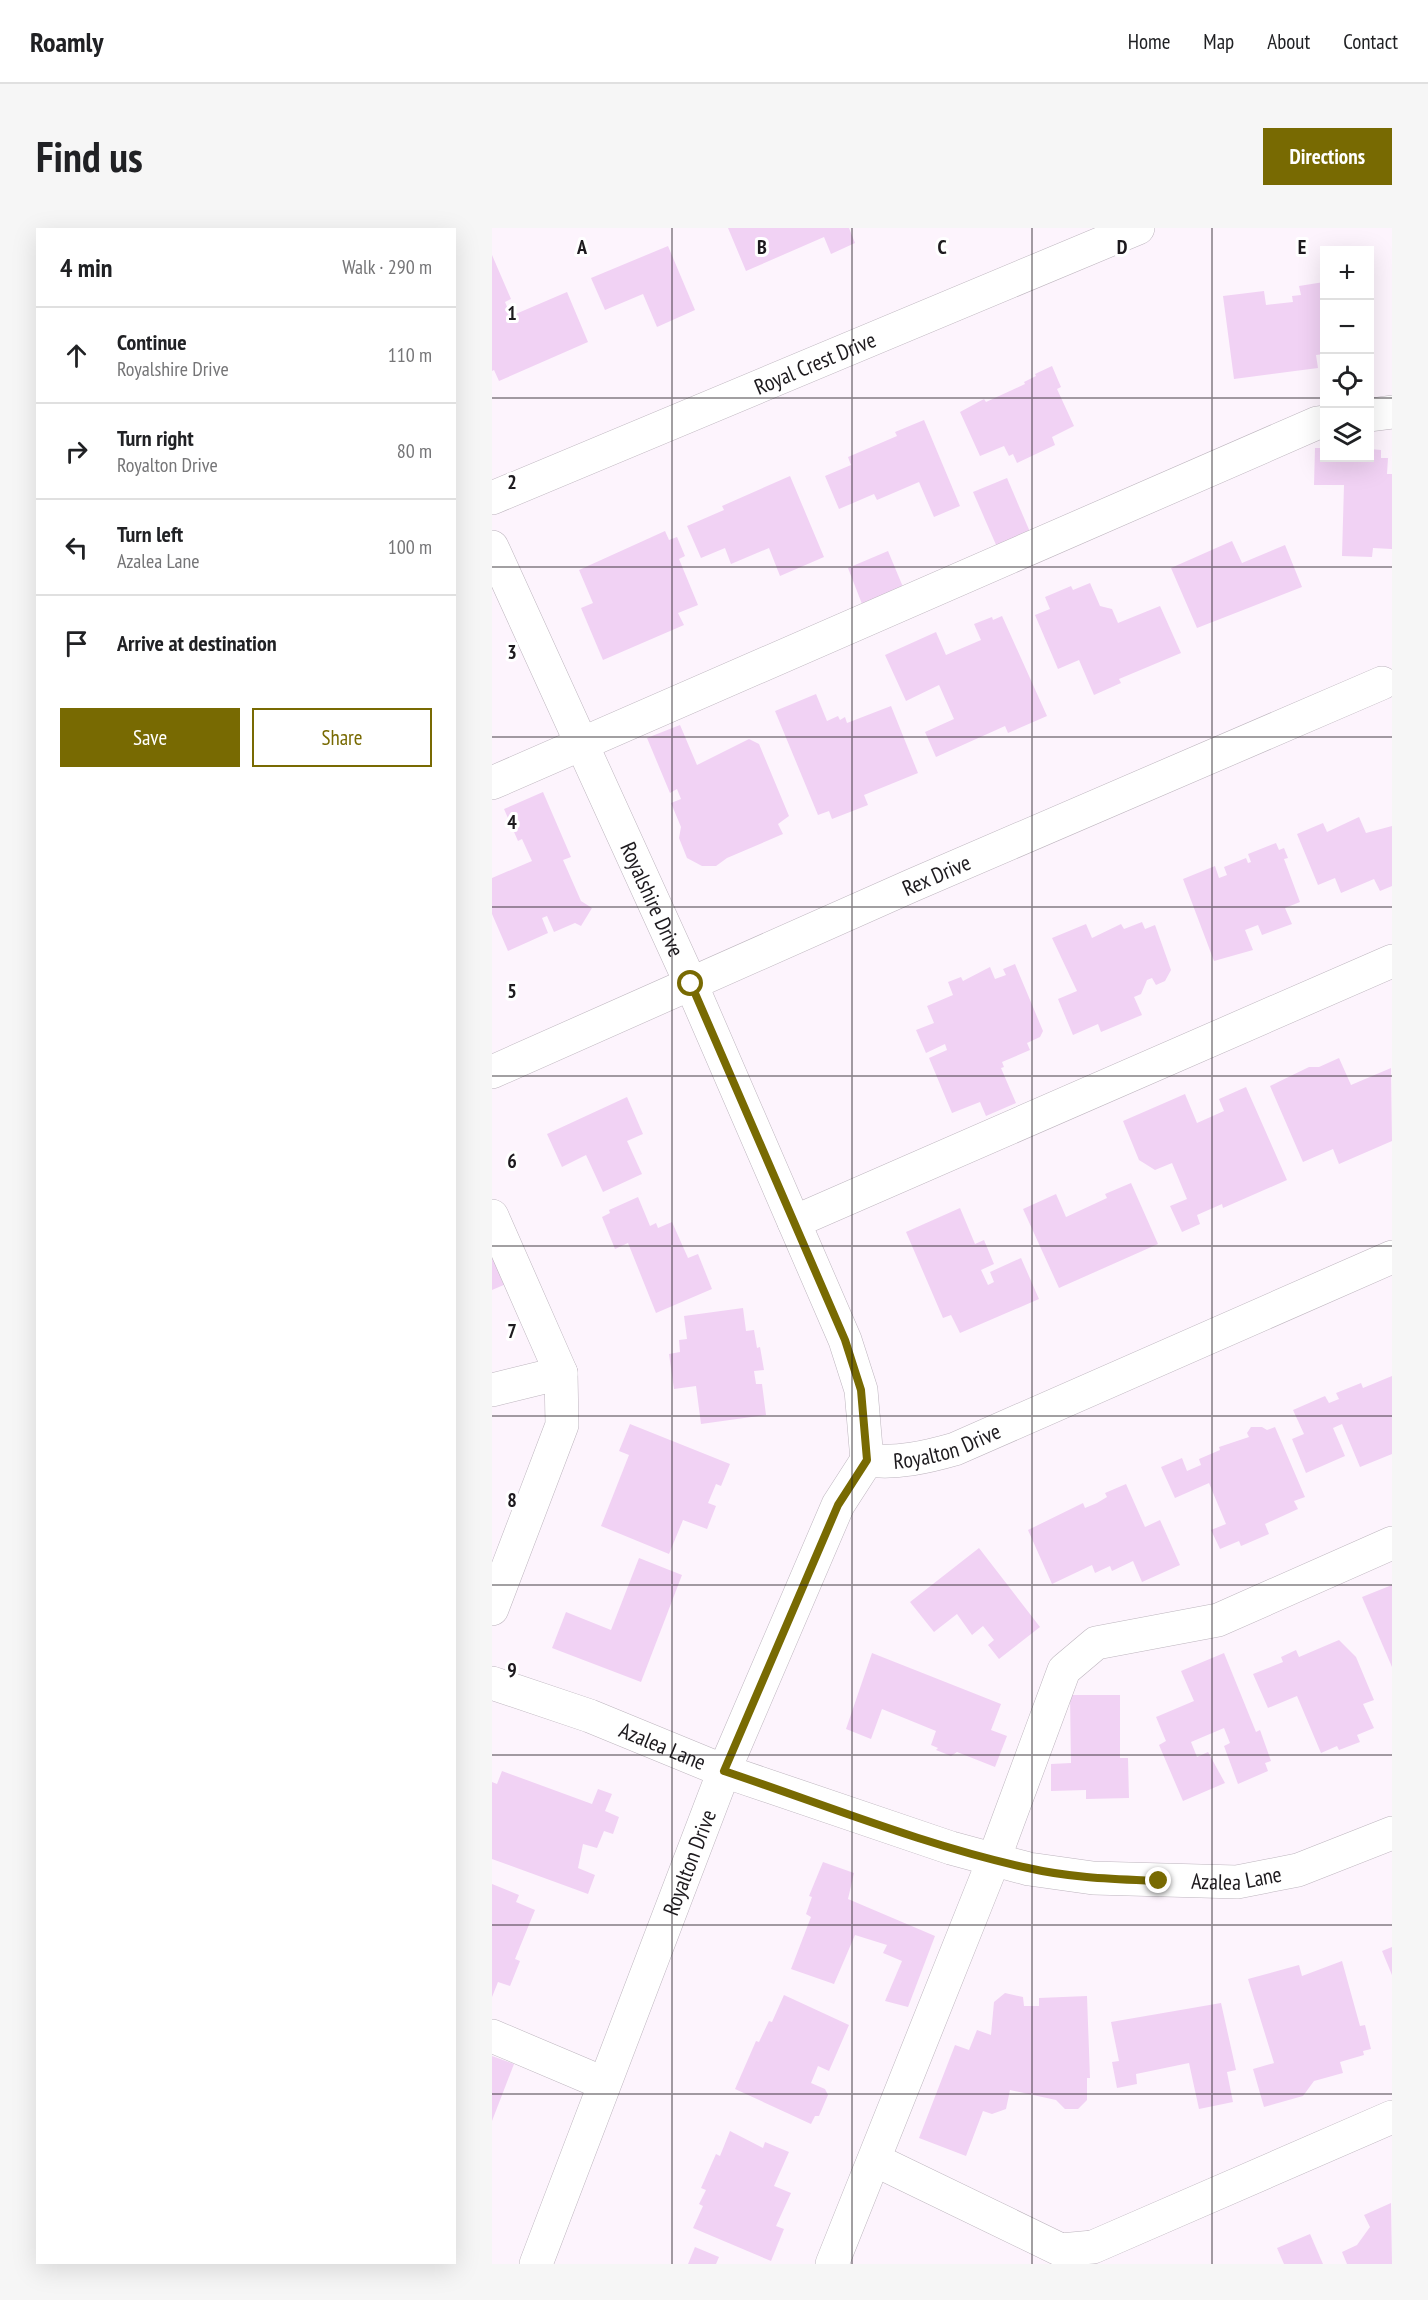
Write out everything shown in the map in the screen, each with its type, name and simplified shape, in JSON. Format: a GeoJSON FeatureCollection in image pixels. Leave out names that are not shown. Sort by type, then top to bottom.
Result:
{"type":"FeatureCollection","features":[{"type":"Feature","properties":{"kind":"street","name":"Royal Crest Drive"},"geometry":{"type":"LineString","coordinates":[[492,498],[1138,228]]}},
{"type":"Feature","properties":{"kind":"street"},"geometry":{"type":"LineString","coordinates":[[1374,414],[1392,412]]}},
{"type":"Feature","properties":{"kind":"street"},"geometry":{"type":"LineString","coordinates":[[492,783],[1320,423]]}},
{"type":"Feature","properties":{"kind":"street","name":"Royalshire Drive"},"geometry":{"type":"LineString","coordinates":[[492,547],[691,984],[845,1340],[861,1390],[867,1460]]}},
{"type":"Feature","properties":{"kind":"street","name":"Rex Drive"},"geometry":{"type":"LineString","coordinates":[[492,1072],[924,880],[1382,683]]}},
{"type":"Feature","properties":{"kind":"street"},"geometry":{"type":"LineString","coordinates":[[794,1222],[1392,961]]}},
{"type":"Feature","properties":{"kind":"street"},"geometry":{"type":"LineString","coordinates":[[492,1216],[561,1373],[562,1425],[492,1609]]}},
{"type":"Feature","properties":{"kind":"street","name":"Royalton Drive"},"geometry":{"type":"LineString","coordinates":[[536,2264],[603,2083],[724,1771],[838,1505],[867,1460],[886,1462],[934,1455],[955,1449],[1392,1257]]}},
{"type":"Feature","properties":{"kind":"street"},"geometry":{"type":"LineString","coordinates":[[492,1390],[561,1373]]}},
{"type":"Feature","properties":{"kind":"street"},"geometry":{"type":"LineString","coordinates":[[832,2264],[994,1859],[1064,1670],[1096,1643],[1218,1620],[1392,1543]]}},
{"type":"Feature","properties":{"kind":"street","name":"Azalea Lane"},"geometry":{"type":"LineString","coordinates":[[492,1683],[590,1716],[724,1771],[951,1848],[1029,1869],[1093,1878],[1236,1882],[1298,1870],[1392,1833]]}},
{"type":"Feature","properties":{"kind":"street"},"geometry":{"type":"LineString","coordinates":[[492,2036],[603,2083]]}},
{"type":"Feature","properties":{"kind":"street"},"geometry":{"type":"LineString","coordinates":[[875,2160],[1061,2250],[1094,2247],[1392,2117]]}},
{"type":"Feature","properties":{"kind":"building"},"geometry":{"type":"Polygon","coordinates":[[[728,228],[849,228],[855,243],[831,254],[824,237],[746,271],[728,228]]]}},
{"type":"Feature","properties":{"kind":"building"},"geometry":{"type":"Polygon","coordinates":[[[668,246],[695,310],[657,327],[643,294],[605,310],[591,278],[668,246]]]}},
{"type":"Feature","properties":{"kind":"building"},"geometry":{"type":"Polygon","coordinates":[[[492,255],[511,299],[505,302],[511,316],[567,292],[588,342],[499,381],[494,370],[492,371],[492,255]]]}},
{"type":"Feature","properties":{"kind":"building"},"geometry":{"type":"Polygon","coordinates":[[[1320,283],[1320,354],[1316,355],[1318,368],[1234,379],[1223,296],[1264,291],[1266,305],[1293,302],[1292,296],[1301,295],[1299,286],[1320,283]]]}},
{"type":"Feature","properties":{"kind":"building"},"geometry":{"type":"Polygon","coordinates":[[[1052,366],[1061,387],[1057,389],[1074,426],[1052,437],[1055,445],[1017,463],[1013,454],[1009,456],[1004,446],[980,456],[960,412],[984,399],[986,402],[1025,384],[1024,382],[1036,376],[1035,374],[1052,366]]]}},
{"type":"Feature","properties":{"kind":"building"},"geometry":{"type":"Polygon","coordinates":[[[924,420],[960,506],[934,517],[919,482],[877,500],[874,494],[839,509],[825,476],[851,465],[848,457],[897,436],[895,432],[924,420]]]}},
{"type":"Feature","properties":{"kind":"building"},"geometry":{"type":"Polygon","coordinates":[[[1315,448],[1320,448],[1320,462],[1374,462],[1374,449],[1381,450],[1381,458],[1388,458],[1387,474],[1392,474],[1392,549],[1373,548],[1372,557],[1342,556],[1344,485],[1314,485],[1315,448]]]}},
{"type":"Feature","properties":{"kind":"building"},"geometry":{"type":"Polygon","coordinates":[[[790,476],[824,557],[780,576],[769,548],[731,564],[725,548],[701,558],[687,526],[724,510],[722,506],[790,476]]]}},
{"type":"Feature","properties":{"kind":"building"},"geometry":{"type":"Polygon","coordinates":[[[1007,478],[1030,532],[997,547],[973,492],[1007,478]]]}},
{"type":"Feature","properties":{"kind":"building"},"geometry":{"type":"Polygon","coordinates":[[[665,531],[669,540],[677,537],[685,556],[679,559],[698,605],[678,613],[684,625],[603,660],[581,608],[593,603],[579,570],[665,531]]]}},
{"type":"Feature","properties":{"kind":"building"},"geometry":{"type":"Polygon","coordinates":[[[1232,541],[1242,563],[1285,545],[1302,587],[1197,628],[1171,568],[1232,541]]]}},
{"type":"Feature","properties":{"kind":"building"},"geometry":{"type":"Polygon","coordinates":[[[888,551],[903,587],[862,604],[848,568],[888,551]]]}},
{"type":"Feature","properties":{"kind":"building"},"geometry":{"type":"Polygon","coordinates":[[[1090,583],[1100,606],[1112,609],[1118,623],[1160,606],[1181,653],[1119,679],[1121,683],[1094,695],[1079,660],[1058,669],[1035,615],[1050,609],[1045,597],[1071,586],[1073,590],[1090,583]]]}},
{"type":"Feature","properties":{"kind":"building"},"geometry":{"type":"Polygon","coordinates":[[[1002,616],[1047,716],[1008,733],[1005,726],[936,757],[925,732],[954,719],[939,685],[906,701],[885,655],[936,632],[946,655],[981,640],[974,624],[1002,616]]]}},
{"type":"Feature","properties":{"kind":"building"},"geometry":{"type":"Polygon","coordinates":[[[816,694],[827,721],[838,716],[840,720],[845,717],[847,723],[891,706],[918,773],[864,795],[868,805],[832,819],[829,811],[818,815],[775,711],[816,694]]]}},
{"type":"Feature","properties":{"kind":"building"},"geometry":{"type":"Polygon","coordinates":[[[680,725],[697,765],[749,739],[759,744],[789,816],[778,824],[783,834],[727,858],[716,866],[702,866],[687,858],[679,838],[681,827],[671,803],[681,799],[677,789],[670,793],[647,738],[680,725]]]}},
{"type":"Feature","properties":{"kind":"building"},"geometry":{"type":"Polygon","coordinates":[[[543,792],[571,857],[563,860],[581,901],[592,908],[581,926],[575,923],[554,932],[547,916],[542,918],[548,933],[508,951],[492,914],[492,878],[532,861],[522,839],[518,841],[504,809],[543,792]]]}},
{"type":"Feature","properties":{"kind":"building"},"geometry":{"type":"Polygon","coordinates":[[[1359,817],[1366,833],[1392,826],[1392,886],[1380,891],[1374,879],[1341,893],[1335,878],[1318,885],[1297,834],[1323,823],[1327,832],[1359,817]]]}},
{"type":"Feature","properties":{"kind":"building"},"geometry":{"type":"Polygon","coordinates":[[[1276,843],[1279,850],[1284,848],[1288,858],[1284,859],[1300,902],[1285,908],[1292,924],[1262,935],[1258,925],[1245,930],[1253,950],[1214,961],[1183,879],[1215,866],[1219,878],[1227,875],[1224,867],[1246,858],[1248,863],[1251,862],[1248,854],[1276,843]]]}},
{"type":"Feature","properties":{"kind":"building"},"geometry":{"type":"Polygon","coordinates":[[[1142,922],[1145,929],[1155,925],[1171,970],[1165,981],[1156,985],[1152,978],[1147,980],[1141,994],[1134,997],[1142,1015],[1101,1032],[1098,1024],[1073,1035],[1058,999],[1077,991],[1052,938],[1086,924],[1092,938],[1121,924],[1124,929],[1142,922]]]}},
{"type":"Feature","properties":{"kind":"building"},"geometry":{"type":"Polygon","coordinates":[[[1015,964],[1043,1031],[1040,1037],[1027,1043],[1030,1050],[1002,1062],[1004,1067],[1001,1068],[1016,1103],[986,1116],[980,1102],[952,1113],[929,1058],[947,1050],[945,1044],[926,1053],[916,1030],[934,1023],[927,1006],[953,995],[948,982],[961,977],[963,981],[990,967],[995,979],[1006,975],[1003,969],[1015,964]]]}},
{"type":"Feature","properties":{"kind":"building"},"geometry":{"type":"Polygon","coordinates":[[[1339,1058],[1351,1085],[1391,1068],[1392,1141],[1339,1164],[1333,1149],[1303,1162],[1270,1086],[1309,1067],[1319,1067],[1339,1058]]]}},
{"type":"Feature","properties":{"kind":"building"},"geometry":{"type":"Polygon","coordinates":[[[1246,1087],[1287,1180],[1223,1208],[1222,1204],[1197,1215],[1200,1224],[1182,1232],[1170,1206],[1187,1199],[1172,1163],[1155,1170],[1139,1160],[1123,1121],[1185,1094],[1197,1123],[1224,1111],[1219,1099],[1246,1087]]]}},
{"type":"Feature","properties":{"kind":"building"},"geometry":{"type":"Polygon","coordinates":[[[627,1097],[643,1134],[627,1141],[642,1174],[603,1192],[586,1155],[562,1167],[547,1134],[627,1097]]]}},
{"type":"Feature","properties":{"kind":"building"},"geometry":{"type":"Polygon","coordinates":[[[1131,1183],[1158,1244],[1059,1288],[1023,1209],[1056,1194],[1066,1217],[1107,1198],[1105,1194],[1131,1183]]]}},
{"type":"Feature","properties":{"kind":"building"},"geometry":{"type":"Polygon","coordinates":[[[638,1197],[650,1226],[656,1223],[658,1228],[672,1222],[688,1258],[698,1254],[712,1289],[656,1313],[628,1243],[615,1249],[602,1217],[610,1213],[609,1210],[638,1197]]]}},
{"type":"Feature","properties":{"kind":"building"},"geometry":{"type":"Polygon","coordinates":[[[960,1208],[975,1244],[984,1240],[994,1264],[981,1270],[988,1285],[994,1282],[990,1272],[1021,1258],[1039,1299],[960,1333],[951,1315],[943,1318],[906,1232],[960,1208]]]}},
{"type":"Feature","properties":{"kind":"building"},"geometry":{"type":"Polygon","coordinates":[[[492,1250],[506,1284],[492,1290],[492,1250]]]}},
{"type":"Feature","properties":{"kind":"building"},"geometry":{"type":"Polygon","coordinates":[[[743,1308],[746,1331],[754,1330],[757,1348],[760,1347],[764,1370],[754,1371],[756,1384],[762,1384],[766,1415],[701,1424],[696,1386],[674,1389],[669,1354],[680,1352],[679,1340],[687,1339],[684,1316],[743,1308]]]}},
{"type":"Feature","properties":{"kind":"building"},"geometry":{"type":"Polygon","coordinates":[[[1392,1376],[1392,1454],[1360,1467],[1342,1424],[1333,1428],[1345,1456],[1306,1473],[1292,1439],[1304,1434],[1293,1410],[1325,1396],[1329,1403],[1339,1399],[1336,1393],[1361,1383],[1363,1388],[1392,1376]]]}},
{"type":"Feature","properties":{"kind":"building"},"geometry":{"type":"Polygon","coordinates":[[[630,1424],[730,1464],[721,1486],[716,1484],[708,1503],[716,1506],[707,1529],[683,1520],[669,1554],[601,1526],[629,1455],[619,1451],[630,1424]]]}},
{"type":"Feature","properties":{"kind":"building"},"geometry":{"type":"Polygon","coordinates":[[[1251,1427],[1262,1427],[1267,1430],[1275,1427],[1305,1497],[1294,1501],[1298,1509],[1265,1524],[1269,1534],[1241,1546],[1239,1541],[1220,1549],[1211,1530],[1226,1524],[1209,1483],[1175,1498],[1161,1467],[1182,1458],[1187,1471],[1201,1465],[1199,1459],[1220,1450],[1219,1447],[1249,1437],[1247,1433],[1251,1427]]]}},
{"type":"Feature","properties":{"kind":"building"},"geometry":{"type":"Polygon","coordinates":[[[1126,1484],[1145,1527],[1160,1520],[1180,1565],[1142,1582],[1133,1561],[1112,1571],[1110,1566],[1095,1573],[1092,1565],[1052,1584],[1028,1530],[1083,1503],[1085,1508],[1097,1503],[1107,1497],[1105,1493],[1126,1484]]]}},
{"type":"Feature","properties":{"kind":"building"},"geometry":{"type":"Polygon","coordinates":[[[979,1548],[1040,1627],[999,1659],[988,1645],[994,1640],[983,1626],[972,1635],[957,1614],[934,1632],[910,1602],[979,1548]]]}},
{"type":"Feature","properties":{"kind":"building"},"geometry":{"type":"Polygon","coordinates":[[[639,1558],[682,1575],[641,1682],[552,1648],[566,1612],[611,1630],[639,1558]]]}},
{"type":"Feature","properties":{"kind":"building"},"geometry":{"type":"Polygon","coordinates":[[[1392,1585],[1392,1667],[1362,1597],[1392,1585]]]}},
{"type":"Feature","properties":{"kind":"building"},"geometry":{"type":"Polygon","coordinates":[[[1339,1640],[1356,1657],[1374,1700],[1363,1704],[1374,1728],[1357,1735],[1360,1742],[1339,1750],[1337,1746],[1321,1753],[1297,1696],[1268,1708],[1253,1674],[1283,1662],[1281,1657],[1296,1650],[1299,1657],[1339,1640]]]}},
{"type":"Feature","properties":{"kind":"building"},"geometry":{"type":"Polygon","coordinates":[[[872,1653],[1001,1704],[991,1730],[1007,1736],[995,1767],[957,1752],[951,1756],[936,1750],[938,1748],[931,1745],[936,1731],[882,1709],[871,1739],[846,1729],[872,1653]]]}},
{"type":"Feature","properties":{"kind":"building"},"geometry":{"type":"Polygon","coordinates":[[[1224,1653],[1256,1732],[1260,1730],[1271,1761],[1265,1763],[1268,1771],[1238,1784],[1224,1746],[1230,1743],[1224,1728],[1191,1742],[1197,1757],[1208,1752],[1225,1783],[1183,1801],[1159,1745],[1166,1741],[1156,1717],[1194,1701],[1181,1671],[1224,1653]]]}},
{"type":"Feature","properties":{"kind":"building"},"geometry":{"type":"Polygon","coordinates":[[[1070,1695],[1120,1695],[1120,1758],[1128,1758],[1129,1798],[1086,1799],[1086,1790],[1051,1791],[1051,1764],[1071,1763],[1070,1695]]]}},
{"type":"Feature","properties":{"kind":"building"},"geometry":{"type":"Polygon","coordinates":[[[502,1771],[592,1804],[598,1789],[612,1794],[605,1811],[619,1817],[613,1834],[604,1831],[597,1848],[583,1844],[578,1868],[595,1875],[588,1894],[492,1859],[492,1782],[497,1784],[502,1771]]]}},
{"type":"Feature","properties":{"kind":"building"},"geometry":{"type":"Polygon","coordinates":[[[823,1862],[854,1873],[848,1899],[935,1936],[908,2007],[885,2001],[902,1961],[883,1953],[887,1945],[855,1935],[834,1984],[791,1969],[811,1917],[806,1914],[812,1897],[809,1896],[823,1862]]]}},
{"type":"Feature","properties":{"kind":"building"},"geometry":{"type":"Polygon","coordinates":[[[492,1884],[519,1895],[516,1902],[535,1910],[515,1959],[520,1961],[510,1986],[498,1982],[492,1997],[492,1884]]]}},
{"type":"Feature","properties":{"kind":"building"},"geometry":{"type":"Polygon","coordinates":[[[1392,1947],[1392,1975],[1382,1951],[1392,1947]]]}},
{"type":"Feature","properties":{"kind":"building"},"geometry":{"type":"Polygon","coordinates":[[[1342,1961],[1360,2026],[1365,2025],[1371,2049],[1363,2051],[1364,2055],[1340,2062],[1343,2073],[1314,2081],[1303,2096],[1264,2107],[1253,2069],[1274,2063],[1248,1979],[1299,1965],[1302,1976],[1342,1961]]]}},
{"type":"Feature","properties":{"kind":"building"},"geometry":{"type":"Polygon","coordinates":[[[1005,1993],[1023,1997],[1024,2006],[1039,2006],[1039,1998],[1087,1996],[1090,2078],[1087,2078],[1087,2100],[1078,2109],[1065,2109],[1056,2100],[1010,2090],[1006,2109],[992,2114],[983,2111],[966,2156],[919,2138],[955,2045],[969,2050],[977,2030],[991,2035],[994,2002],[1005,1993]]]}},
{"type":"Feature","properties":{"kind":"building"},"geometry":{"type":"Polygon","coordinates":[[[784,1995],[849,2025],[829,2071],[818,2066],[811,2083],[825,2089],[828,2095],[819,2116],[815,2116],[811,2124],[735,2089],[756,2041],[759,2042],[769,2021],[772,2022],[784,1995]]]}},
{"type":"Feature","properties":{"kind":"building"},"geometry":{"type":"Polygon","coordinates":[[[1221,2003],[1236,2070],[1227,2072],[1233,2102],[1199,2109],[1189,2063],[1136,2074],[1137,2084],[1117,2088],[1112,2062],[1119,2061],[1111,2022],[1221,2003]]]}},
{"type":"Feature","properties":{"kind":"building"},"geometry":{"type":"Polygon","coordinates":[[[492,2056],[514,2064],[492,2121],[492,2056]]]}},
{"type":"Feature","properties":{"kind":"building"},"geometry":{"type":"Polygon","coordinates":[[[730,2131],[763,2148],[765,2142],[789,2152],[774,2186],[791,2193],[776,2226],[784,2229],[771,2261],[693,2228],[703,2206],[699,2204],[706,2190],[701,2188],[716,2154],[720,2156],[730,2131]]]}},
{"type":"Feature","properties":{"kind":"building"},"geometry":{"type":"Polygon","coordinates":[[[1391,2203],[1392,2264],[1347,2264],[1342,2252],[1357,2245],[1370,2227],[1364,2215],[1391,2203]]]}},
{"type":"Feature","properties":{"kind":"building"},"geometry":{"type":"Polygon","coordinates":[[[1310,2234],[1323,2264],[1284,2264],[1277,2248],[1310,2234]]]}},
{"type":"Feature","properties":{"kind":"building"},"geometry":{"type":"Polygon","coordinates":[[[695,2247],[719,2257],[716,2264],[688,2264],[695,2247]]]}},
{"type":"Feature","properties":{"kind":"route"},"geometry":{"type":"LineString","coordinates":[[691,984],[845,1340],[861,1390],[867,1460],[838,1505],[724,1771],[951,1848],[1029,1869],[1093,1878],[1159,1881]]}}]}
